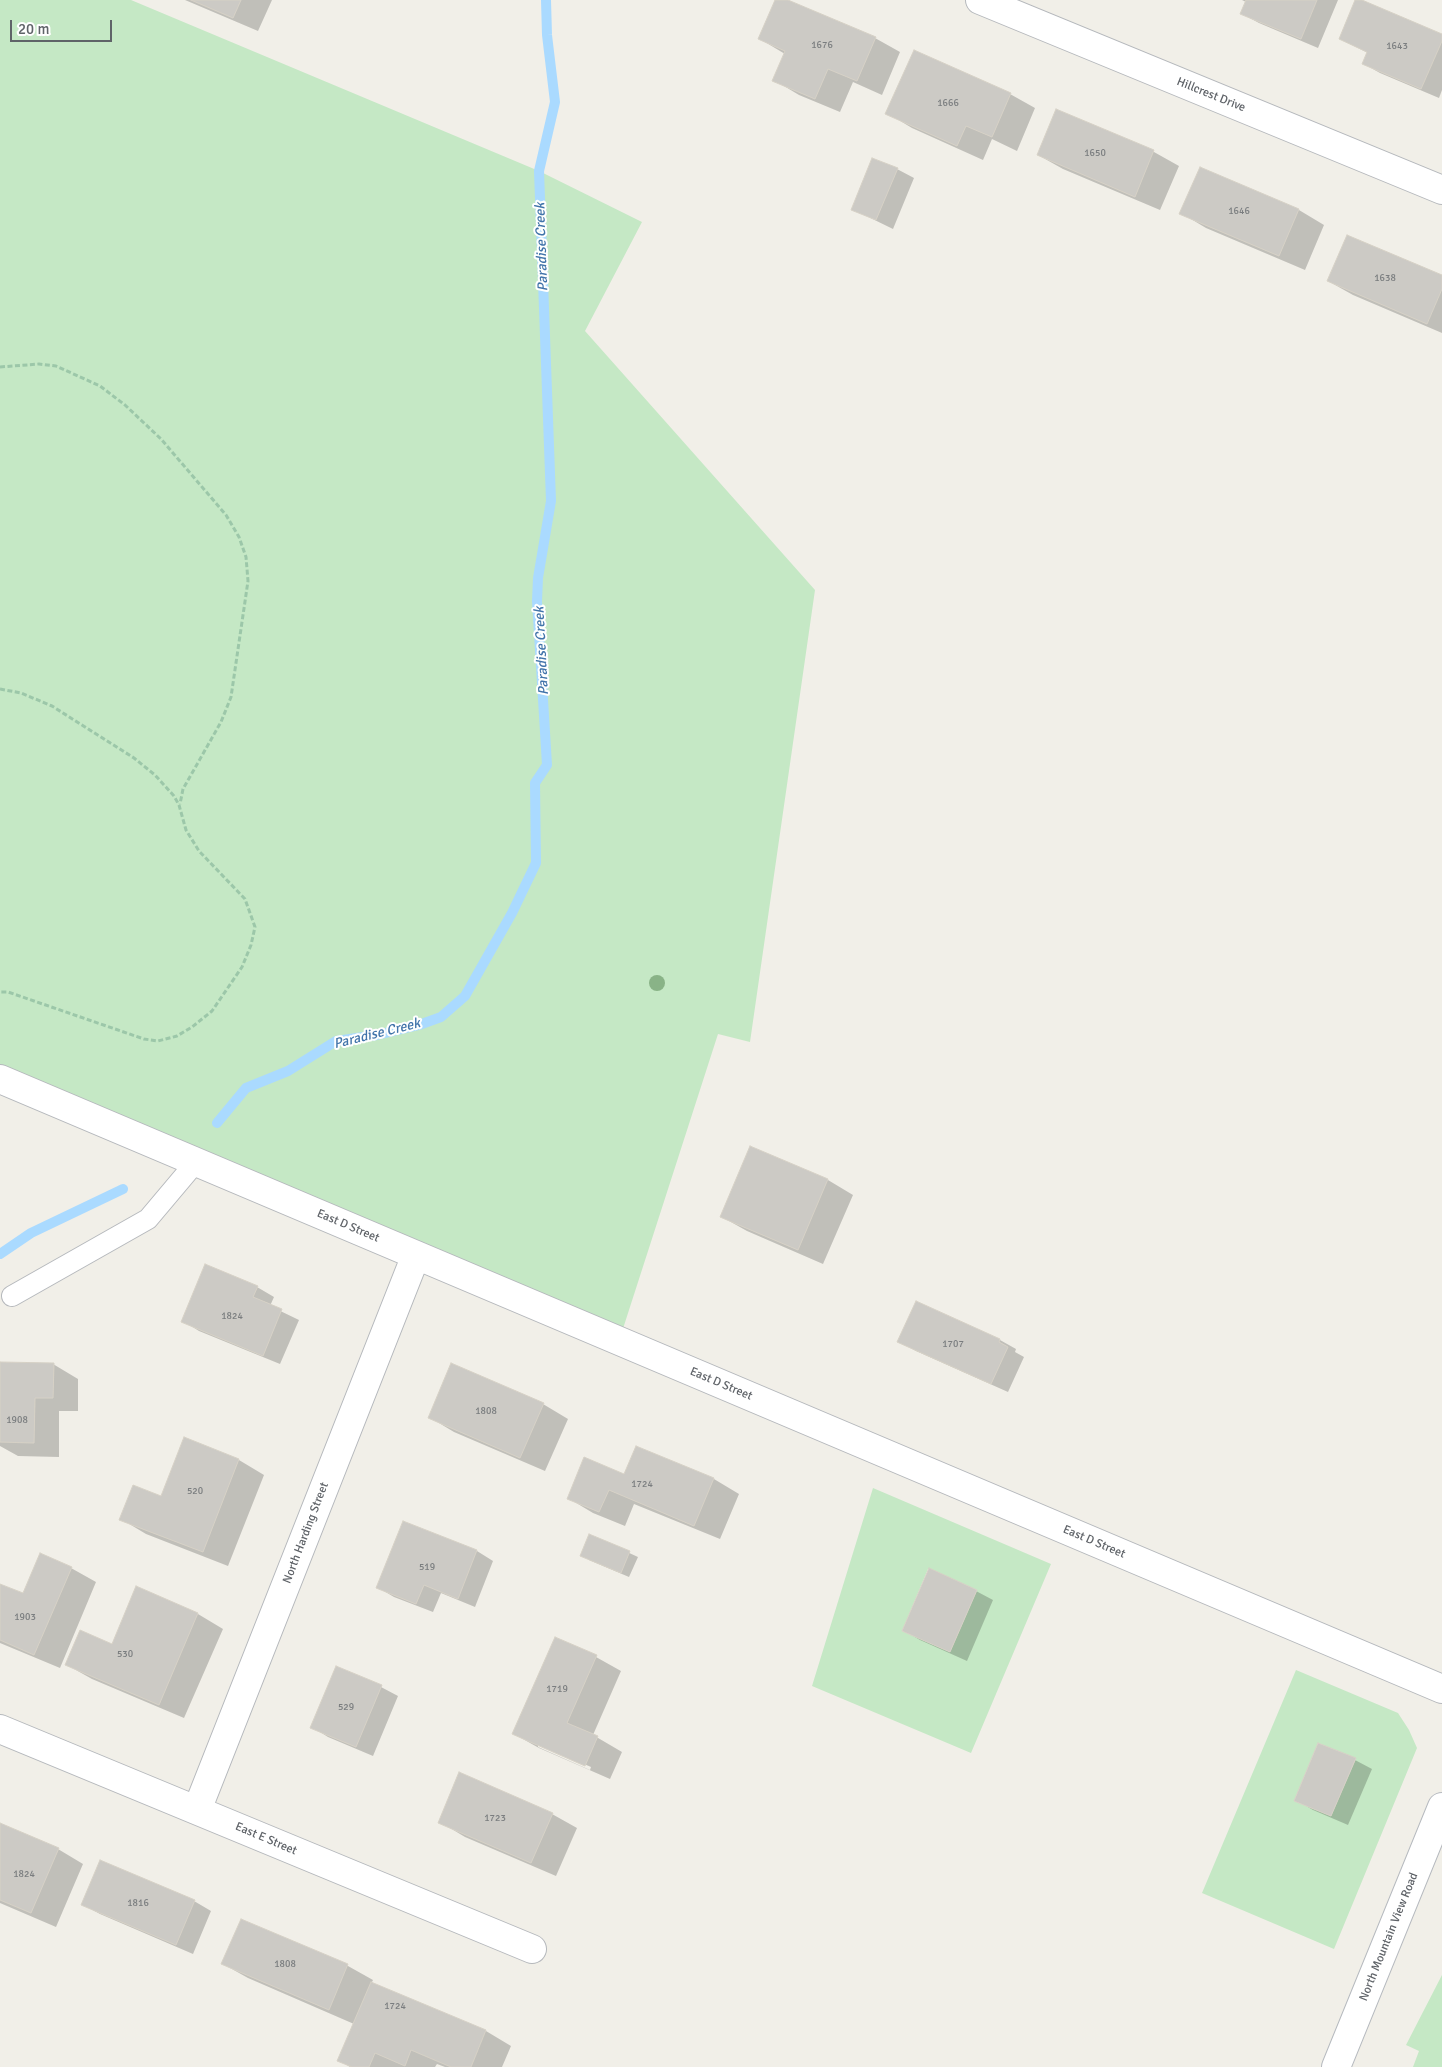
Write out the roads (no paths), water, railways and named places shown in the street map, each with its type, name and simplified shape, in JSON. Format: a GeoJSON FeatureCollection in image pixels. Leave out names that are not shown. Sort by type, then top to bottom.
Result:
{"type":"FeatureCollection","features":[{"type":"Feature","properties":{"kind":"street","name":"Hillcrest Drive"},"geometry":{"type":"LineString","coordinates":[[980,0],[1442,190]]}},
{"type":"Feature","properties":{"kind":"street","name":"East D Street"},"geometry":{"type":"LineString","coordinates":[[0,1079],[1442,1689]]}},
{"type":"Feature","properties":{"kind":"street","name":"North Harding Street"},"geometry":{"type":"LineString","coordinates":[[197,1810],[416,1255]]}},
{"type":"Feature","properties":{"kind":"street","name":"East E Street"},"geometry":{"type":"LineString","coordinates":[[0,1729],[532,1949]]}},
{"type":"Feature","properties":{"kind":"street","name":"North Mountain View Road"},"geometry":{"type":"LineString","coordinates":[[1336,2067],[1442,1807]]}},
{"type":"Feature","properties":{"kind":"lane"},"geometry":{"type":"LineString","coordinates":[[12,1296],[148,1219],[196,1162]]}},
{"type":"Feature","properties":{"kind":"waterway","name":"Paradise Creek"},"geometry":{"type":"LineString","coordinates":[[217,1123],[246,1088],[288,1071],[336,1041],[377,1035],[419,1025],[441,1017],[465,996],[512,913],[536,863],[535,783],[547,765],[537,601],[538,578],[551,501],[539,171],[555,102],[547,35],[546,0]]}},
{"type":"Feature","properties":{"kind":"waterway","name":"Paradise Creek"},"geometry":{"type":"LineString","coordinates":[[0,1254],[31,1233],[123,1189]]}}]}
